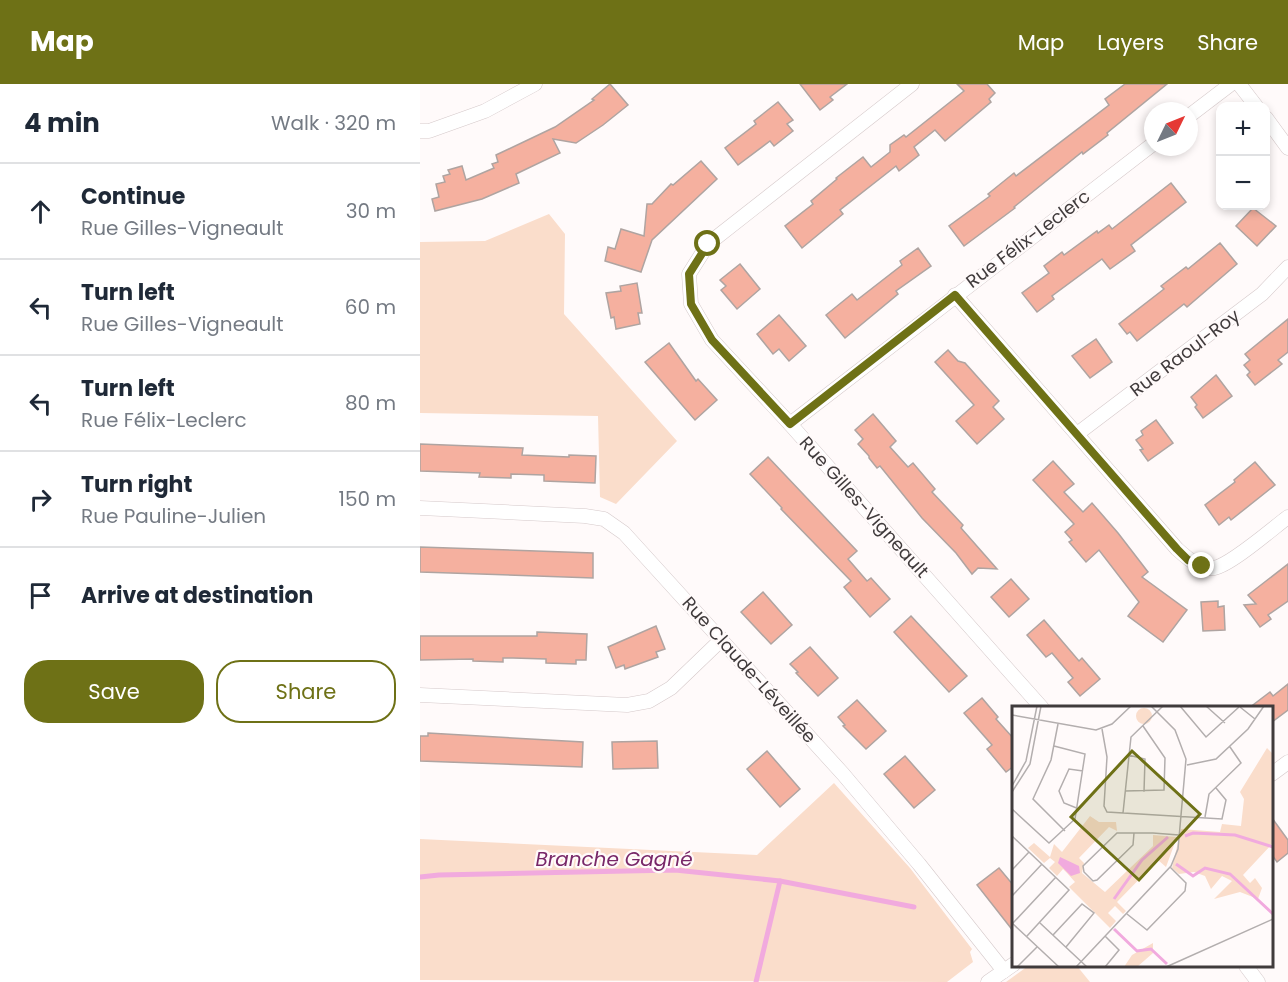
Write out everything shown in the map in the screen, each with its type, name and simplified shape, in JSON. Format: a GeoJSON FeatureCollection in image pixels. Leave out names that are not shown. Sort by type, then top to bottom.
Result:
{"type":"FeatureCollection","features":[{"type":"Feature","properties":{"kind":"street","name":"Rue Gilles-Vigneault"},"geometry":{"type":"LineString","coordinates":[[912,84],[708,244],[689,274],[691,304],[712,340],[790,424],[1040,706]]}},
{"type":"Feature","properties":{"kind":"street"},"geometry":{"type":"LineString","coordinates":[[1198,109],[1231,84]]}},
{"type":"Feature","properties":{"kind":"street"},"geometry":{"type":"LineString","coordinates":[[1239,84],[1254,102]]}},
{"type":"Feature","properties":{"kind":"street"},"geometry":{"type":"LineString","coordinates":[[420,131],[429,131],[485,111],[527,86]]}},
{"type":"Feature","properties":{"kind":"street"},"geometry":{"type":"LineString","coordinates":[[1270,123],[1288,148]]}},
{"type":"Feature","properties":{"kind":"street","name":"Rue Félix-Leclerc"},"geometry":{"type":"LineString","coordinates":[[790,424],[1144,151]]}},
{"type":"Feature","properties":{"kind":"street","name":"Rue Raoul-Roy"},"geometry":{"type":"LineString","coordinates":[[1077,435],[1262,294],[1288,267]]}},
{"type":"Feature","properties":{"kind":"street"},"geometry":{"type":"LineString","coordinates":[[955,295],[1188,560],[1213,568],[1225,563],[1288,517]]}},
{"type":"Feature","properties":{"kind":"street","name":"Rue Claude-Léveillée"},"geometry":{"type":"LineString","coordinates":[[420,508],[585,516],[604,519],[624,533],[850,783],[1009,967]]}},
{"type":"Feature","properties":{"kind":"street"},"geometry":{"type":"LineString","coordinates":[[420,695],[627,705],[649,700],[671,688],[722,639]]}},
{"type":"Feature","properties":{"kind":"street"},"geometry":{"type":"LineString","coordinates":[[1273,773],[1288,762]]}},
{"type":"Feature","properties":{"kind":"street"},"geometry":{"type":"LineString","coordinates":[[988,982],[1009,967]]}},
{"type":"Feature","properties":{"kind":"street"},"geometry":{"type":"LineString","coordinates":[[1247,967],[1258,982]]}},
{"type":"Feature","properties":{"kind":"shaded area"},"geometry":{"type":"Polygon","coordinates":[[[549,214],[565,234],[564,314],[677,441],[616,504],[600,497],[598,416],[420,413],[420,242],[485,241],[549,214]]]}},
{"type":"Feature","properties":{"kind":"shaded area"},"geometry":{"type":"Polygon","coordinates":[[[834,783],[910,868],[972,949],[970,952],[973,962],[947,982],[420,980],[420,839],[757,855],[834,783]]]}},
{"type":"Feature","properties":{"kind":"shaded area"},"geometry":{"type":"Polygon","coordinates":[[[1027,967],[1078,967],[1090,982],[1006,982],[1027,967]]]}},
{"type":"Feature","properties":{"kind":"building"},"geometry":{"type":"Polygon","coordinates":[[[610,84],[628,105],[603,125],[576,143],[553,139],[560,153],[516,174],[519,183],[482,199],[435,211],[432,199],[439,197],[436,184],[445,182],[443,176],[450,174],[448,170],[462,166],[466,180],[494,168],[492,164],[498,162],[496,155],[555,127],[594,100],[592,99],[610,84]]]}},
{"type":"Feature","properties":{"kind":"building"},"geometry":{"type":"Polygon","coordinates":[[[800,84],[847,84],[830,97],[833,100],[820,110],[800,84]]]}},
{"type":"Feature","properties":{"kind":"building"},"geometry":{"type":"Polygon","coordinates":[[[957,84],[987,84],[995,93],[989,99],[991,102],[945,141],[935,130],[914,147],[919,155],[899,171],[896,166],[840,210],[843,214],[802,248],[785,226],[813,204],[811,201],[836,178],[863,157],[871,167],[890,152],[890,145],[904,135],[906,137],[964,91],[957,84]]]}},
{"type":"Feature","properties":{"kind":"building"},"geometry":{"type":"Polygon","coordinates":[[[1125,84],[1167,84],[1107,133],[1108,135],[1083,154],[1082,152],[1015,208],[964,246],[949,226],[990,196],[988,194],[1014,173],[1016,176],[1109,105],[1105,99],[1125,84]]]}},
{"type":"Feature","properties":{"kind":"building"},"geometry":{"type":"Polygon","coordinates":[[[778,102],[793,120],[787,124],[793,131],[774,146],[770,141],[738,165],[725,148],[756,124],[754,121],[778,102]]]}},
{"type":"Feature","properties":{"kind":"building"},"geometry":{"type":"Polygon","coordinates":[[[701,161],[717,179],[652,240],[641,272],[605,261],[608,247],[615,249],[621,229],[644,236],[647,204],[652,204],[671,184],[673,185],[701,161]]]}},
{"type":"Feature","properties":{"kind":"building"},"geometry":{"type":"Polygon","coordinates":[[[1171,183],[1186,202],[1131,245],[1135,251],[1110,269],[1102,259],[1052,296],[1054,299],[1037,312],[1022,293],[1049,273],[1044,266],[1062,252],[1064,255],[1097,231],[1098,233],[1109,225],[1112,229],[1171,183]]]}},
{"type":"Feature","properties":{"kind":"building"},"geometry":{"type":"Polygon","coordinates":[[[1251,210],[1256,210],[1276,226],[1257,246],[1236,226],[1251,210]]]}},
{"type":"Feature","properties":{"kind":"building"},"geometry":{"type":"Polygon","coordinates":[[[1220,243],[1237,264],[1187,307],[1184,304],[1137,341],[1130,332],[1127,334],[1119,324],[1164,289],[1161,286],[1186,267],[1188,269],[1220,243]]]}},
{"type":"Feature","properties":{"kind":"building"},"geometry":{"type":"Polygon","coordinates":[[[918,248],[931,266],[896,291],[898,294],[845,338],[826,315],[852,294],[857,300],[902,265],[900,261],[918,248]]]}},
{"type":"Feature","properties":{"kind":"building"},"geometry":{"type":"Polygon","coordinates":[[[740,264],[760,289],[737,309],[721,290],[726,286],[720,280],[740,264]]]}},
{"type":"Feature","properties":{"kind":"building"},"geometry":{"type":"Polygon","coordinates":[[[637,283],[642,313],[638,313],[640,324],[616,329],[614,317],[611,318],[606,293],[621,291],[620,286],[637,283]]]}},
{"type":"Feature","properties":{"kind":"building"},"geometry":{"type":"Polygon","coordinates":[[[779,315],[806,346],[789,361],[779,349],[773,354],[757,334],[779,315]]]}},
{"type":"Feature","properties":{"kind":"building"},"geometry":{"type":"Polygon","coordinates":[[[1288,319],[1288,352],[1278,360],[1282,364],[1255,385],[1247,375],[1250,372],[1244,365],[1250,360],[1245,354],[1288,319]]]}},
{"type":"Feature","properties":{"kind":"building"},"geometry":{"type":"Polygon","coordinates":[[[1096,339],[1112,362],[1090,378],[1072,356],[1096,339]]]}},
{"type":"Feature","properties":{"kind":"building"},"geometry":{"type":"Polygon","coordinates":[[[669,343],[696,381],[698,379],[717,400],[695,420],[645,362],[669,343]]]}},
{"type":"Feature","properties":{"kind":"building"},"geometry":{"type":"Polygon","coordinates":[[[948,350],[958,361],[965,363],[999,401],[993,407],[1004,419],[977,444],[956,421],[974,405],[935,362],[948,350]]]}},
{"type":"Feature","properties":{"kind":"building"},"geometry":{"type":"Polygon","coordinates":[[[1216,375],[1232,396],[1203,418],[1191,397],[1216,375]]]}},
{"type":"Feature","properties":{"kind":"building"},"geometry":{"type":"Polygon","coordinates":[[[873,414],[896,441],[890,447],[908,467],[913,463],[935,489],[932,492],[963,525],[961,528],[997,569],[978,568],[972,574],[880,466],[877,468],[869,458],[858,444],[863,439],[855,430],[873,414]]]}},
{"type":"Feature","properties":{"kind":"building"},"geometry":{"type":"Polygon","coordinates":[[[1156,420],[1173,443],[1148,461],[1136,440],[1143,435],[1141,431],[1156,420]]]}},
{"type":"Feature","properties":{"kind":"building"},"geometry":{"type":"Polygon","coordinates":[[[420,444],[523,448],[522,455],[596,456],[595,483],[544,481],[544,475],[511,474],[511,478],[479,477],[480,473],[420,471],[420,444]]]}},
{"type":"Feature","properties":{"kind":"building"},"geometry":{"type":"Polygon","coordinates":[[[768,457],[857,551],[848,559],[867,581],[871,578],[890,599],[870,617],[844,587],[851,581],[750,474],[768,457]]]}},
{"type":"Feature","properties":{"kind":"building"},"geometry":{"type":"Polygon","coordinates":[[[1053,461],[1074,484],[1064,492],[1083,512],[1092,503],[1148,572],[1142,577],[1187,610],[1163,642],[1128,616],[1139,602],[1099,550],[1086,562],[1069,542],[1072,540],[1065,532],[1074,524],[1033,480],[1053,461]]]}},
{"type":"Feature","properties":{"kind":"building"},"geometry":{"type":"Polygon","coordinates":[[[1255,462],[1275,485],[1231,520],[1229,517],[1219,525],[1205,505],[1235,482],[1234,480],[1255,462]]]}},
{"type":"Feature","properties":{"kind":"building"},"geometry":{"type":"Polygon","coordinates":[[[420,547],[593,553],[593,578],[420,572],[420,547]]]}},
{"type":"Feature","properties":{"kind":"building"},"geometry":{"type":"Polygon","coordinates":[[[1288,564],[1288,601],[1268,615],[1271,619],[1260,627],[1244,605],[1256,604],[1248,595],[1288,564]]]}},
{"type":"Feature","properties":{"kind":"building"},"geometry":{"type":"Polygon","coordinates":[[[1011,579],[1029,599],[1009,617],[991,597],[1011,579]]]}},
{"type":"Feature","properties":{"kind":"building"},"geometry":{"type":"Polygon","coordinates":[[[763,592],[792,625],[771,644],[741,612],[763,592]]]}},
{"type":"Feature","properties":{"kind":"building"},"geometry":{"type":"Polygon","coordinates":[[[1218,601],[1218,607],[1224,606],[1225,630],[1203,631],[1201,602],[1218,601]]]}},
{"type":"Feature","properties":{"kind":"building"},"geometry":{"type":"Polygon","coordinates":[[[911,616],[967,676],[949,692],[894,632],[911,616]]]}},
{"type":"Feature","properties":{"kind":"building"},"geometry":{"type":"Polygon","coordinates":[[[1044,620],[1079,661],[1082,658],[1100,679],[1080,696],[1068,682],[1073,678],[1052,653],[1046,657],[1027,635],[1044,620]]]}},
{"type":"Feature","properties":{"kind":"building"},"geometry":{"type":"Polygon","coordinates":[[[656,626],[665,649],[656,652],[658,657],[625,669],[624,665],[616,668],[608,647],[656,626]]]}},
{"type":"Feature","properties":{"kind":"building"},"geometry":{"type":"Polygon","coordinates":[[[537,632],[587,634],[586,660],[576,660],[576,664],[546,663],[546,659],[513,658],[503,658],[503,662],[473,661],[473,659],[420,660],[420,636],[537,636],[537,632]]]}},
{"type":"Feature","properties":{"kind":"building"},"geometry":{"type":"Polygon","coordinates":[[[810,647],[838,678],[818,696],[790,664],[810,647]]]}},
{"type":"Feature","properties":{"kind":"building"},"geometry":{"type":"Polygon","coordinates":[[[1288,684],[1288,710],[1273,721],[1273,706],[1252,706],[1270,692],[1273,696],[1288,684]]]}},
{"type":"Feature","properties":{"kind":"building"},"geometry":{"type":"Polygon","coordinates":[[[982,698],[1012,737],[1012,768],[1006,772],[987,749],[992,745],[964,713],[982,698]]]}},
{"type":"Feature","properties":{"kind":"building"},"geometry":{"type":"Polygon","coordinates":[[[857,700],[886,731],[866,749],[843,726],[845,725],[838,717],[857,700]]]}},
{"type":"Feature","properties":{"kind":"building"},"geometry":{"type":"Polygon","coordinates":[[[428,733],[583,742],[582,767],[420,761],[420,736],[428,736],[428,733]]]}},
{"type":"Feature","properties":{"kind":"building"},"geometry":{"type":"Polygon","coordinates":[[[657,741],[658,768],[613,769],[612,742],[657,741]]]}},
{"type":"Feature","properties":{"kind":"building"},"geometry":{"type":"Polygon","coordinates":[[[767,751],[800,789],[780,807],[747,769],[767,751]]]}},
{"type":"Feature","properties":{"kind":"building"},"geometry":{"type":"Polygon","coordinates":[[[905,756],[935,790],[914,808],[884,774],[905,756]]]}},
{"type":"Feature","properties":{"kind":"building"},"geometry":{"type":"Polygon","coordinates":[[[1273,819],[1288,840],[1288,853],[1277,862],[1273,856],[1273,819]]]}},
{"type":"Feature","properties":{"kind":"building"},"geometry":{"type":"Polygon","coordinates":[[[999,868],[1012,884],[1012,929],[977,885],[999,868]]]}},
{"type":"Feature","properties":{"kind":"waterway","name":"Branche Gagné"},"geometry":{"type":"LineString","coordinates":[[420,877],[675,870],[780,881],[914,907]]}},
{"type":"Feature","properties":{"kind":"waterway"},"geometry":{"type":"LineString","coordinates":[[756,982],[780,881]]}},
{"type":"Feature","properties":{"kind":"route"},"geometry":{"type":"LineString","coordinates":[[708,244],[689,274],[691,304],[712,340],[790,424],[955,295],[1177,549],[1188,560],[1202,566]]}}]}
